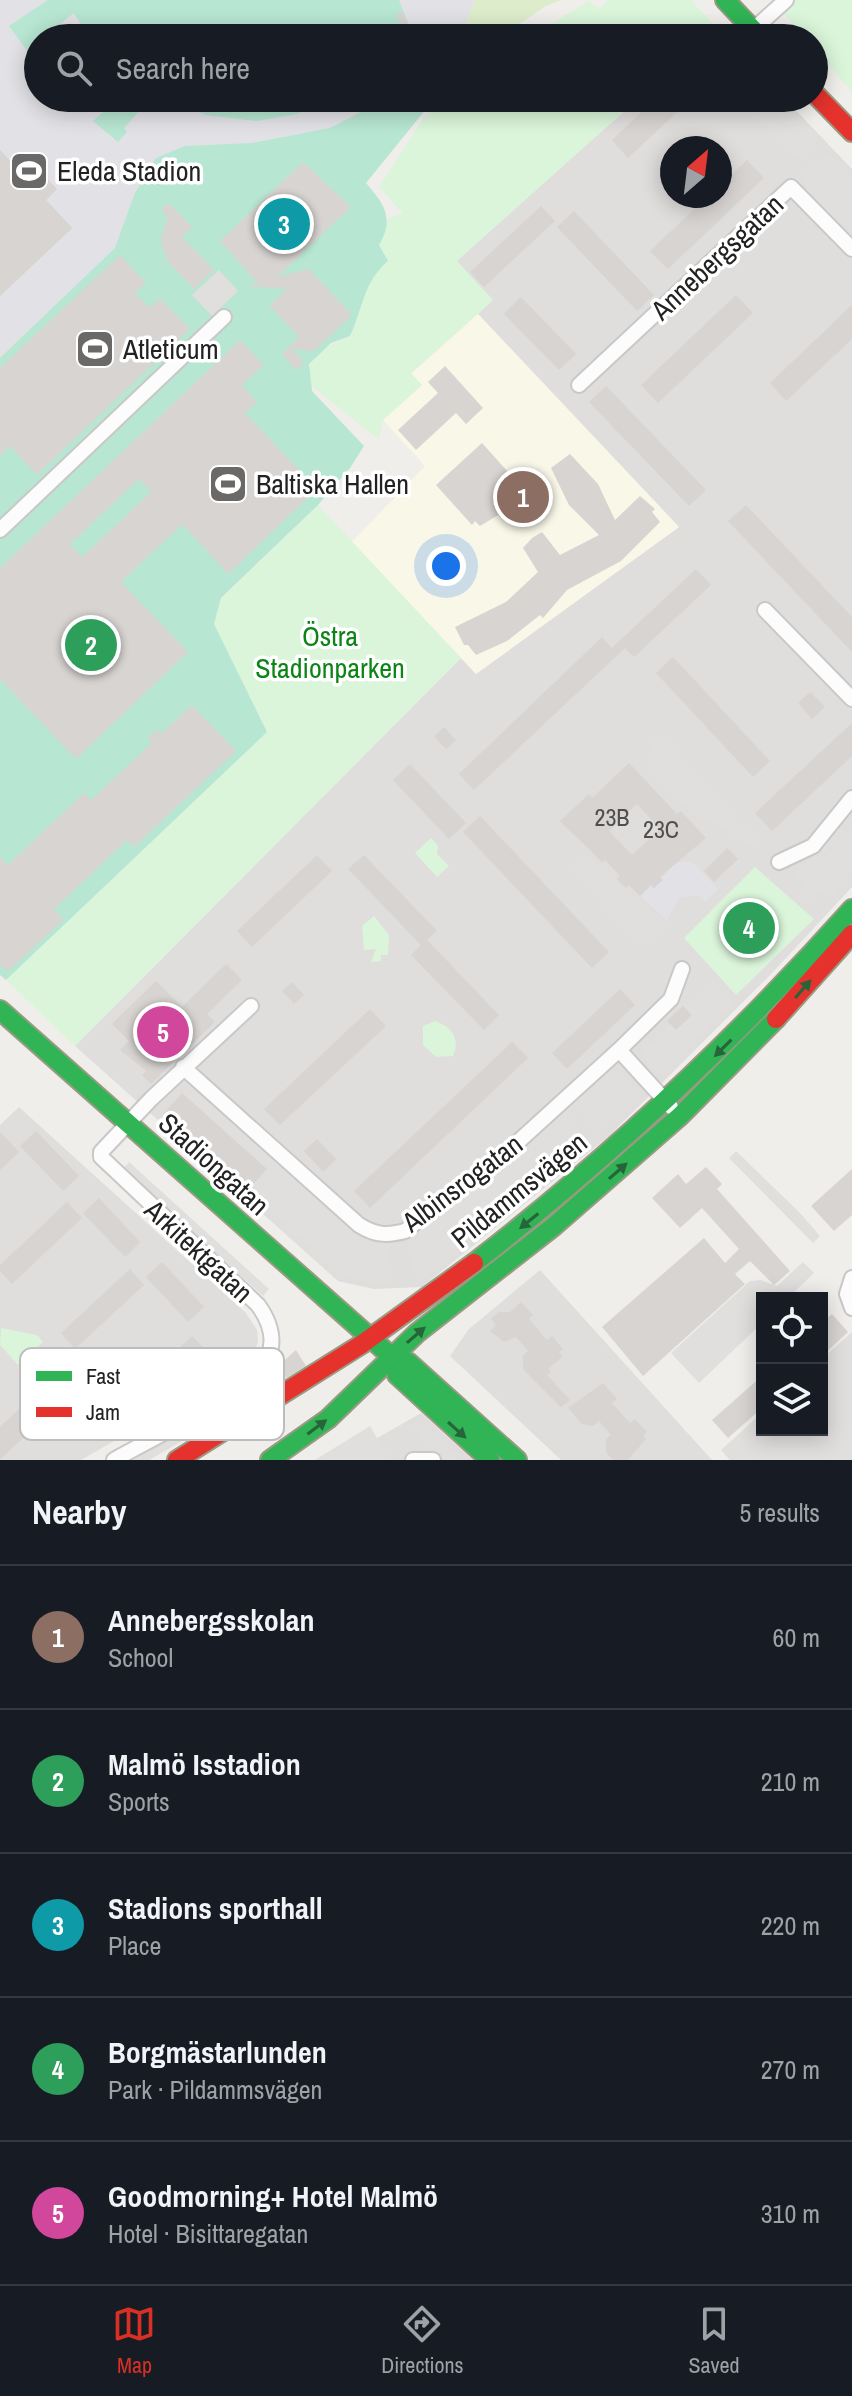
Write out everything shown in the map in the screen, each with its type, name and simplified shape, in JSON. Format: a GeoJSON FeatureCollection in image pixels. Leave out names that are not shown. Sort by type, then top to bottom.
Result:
{"type":"FeatureCollection","features":[{"type":"Feature","properties":{"kind":"main road"},"geometry":{"type":"LineString","coordinates":[[725,0],[748,24]]}},
{"type":"Feature","properties":{"kind":"main road"},"geometry":{"type":"LineString","coordinates":[[828,107],[852,132]]}},
{"type":"Feature","properties":{"kind":"main road","name":"Pildammsvägen"},"geometry":{"type":"LineString","coordinates":[[284,1398],[313,1381],[527,1224],[724,1047],[852,909]]}},
{"type":"Feature","properties":{"kind":"main road","name":"Pildammsvägen"},"geometry":{"type":"LineString","coordinates":[[270,1460],[328,1419],[417,1333],[554,1226],[680,1116],[787,1008],[852,934]]}},
{"type":"Feature","properties":{"kind":"main road","name":"Stadiongatan"},"geometry":{"type":"LineString","coordinates":[[0,1010],[392,1357],[408,1362],[517,1460]]}},
{"type":"Feature","properties":{"kind":"main road","name":"Stadiongatan"},"geometry":{"type":"LineString","coordinates":[[392,1357],[397,1375],[490,1460]]}},
{"type":"Feature","properties":{"kind":"main road"},"geometry":{"type":"LineString","coordinates":[[361,1389],[386,1383],[408,1386]]}},
{"type":"Feature","properties":{"kind":"main road","name":"Pildammsvägen"},"geometry":{"type":"LineString","coordinates":[[177,1460],[211,1440]]}},
{"type":"Feature","properties":{"kind":"street"},"geometry":{"type":"LineString","coordinates":[[766,24],[786,0]]}},
{"type":"Feature","properties":{"kind":"street","name":"Annebergsgatan"},"geometry":{"type":"LineString","coordinates":[[579,385],[791,187],[852,249]]}},
{"type":"Feature","properties":{"kind":"street"},"geometry":{"type":"LineString","coordinates":[[0,530],[224,317]]}},
{"type":"Feature","properties":{"kind":"street"},"geometry":{"type":"LineString","coordinates":[[765,610],[852,699]]}},
{"type":"Feature","properties":{"kind":"street"},"geometry":{"type":"LineString","coordinates":[[779,862],[813,846],[852,798]]}},
{"type":"Feature","properties":{"kind":"street","name":"Albinsrogatan"},"geometry":{"type":"LineString","coordinates":[[183,1067],[359,1225],[384,1236],[405,1231],[509,1150],[671,999],[682,969]]}},
{"type":"Feature","properties":{"kind":"street"},"geometry":{"type":"LineString","coordinates":[[127,1124],[183,1067],[251,1006]]}},
{"type":"Feature","properties":{"kind":"street"},"geometry":{"type":"LineString","coordinates":[[619,1050],[680,1116]]}},
{"type":"Feature","properties":{"kind":"street","name":"Arkitektgatan"},"geometry":{"type":"LineString","coordinates":[[127,1124],[101,1152],[102,1162],[258,1305],[268,1323],[271,1348]]}},
{"type":"Feature","properties":{"kind":"street"},"geometry":{"type":"LineString","coordinates":[[852,1278],[847,1294],[852,1308]]}},
{"type":"Feature","properties":{"kind":"street","name":"Arkitektgatan"},"geometry":{"type":"LineString","coordinates":[[114,1460],[149,1440]]}},
{"type":"Feature","properties":{"kind":"street"},"geometry":{"type":"LineString","coordinates":[[413,1460],[433,1460]]}},
{"type":"Feature","properties":{"kind":"shaded area"},"geometry":{"type":"Polygon","coordinates":[[[0,0],[48,0],[9,26],[24,47],[24,112],[103,112],[93,121],[118,142],[127,132],[124,128],[138,112],[199,112],[257,121],[301,112],[361,112],[330,128],[253,143],[185,146],[156,158],[135,193],[115,248],[0,358],[0,296],[72,228],[46,200],[56,189],[38,169],[27,179],[0,150],[0,0]]]}},
{"type":"Feature","properties":{"kind":"shaded area"},"geometry":{"type":"Polygon","coordinates":[[[399,0],[475,0],[465,24],[408,24],[399,0]]]}},
{"type":"Feature","properties":{"kind":"shaded area"},"geometry":{"type":"Polygon","coordinates":[[[74,13],[81,24],[60,24],[74,13]]]}},
{"type":"Feature","properties":{"kind":"shaded area"},"geometry":{"type":"Polygon","coordinates":[[[623,112],[797,112],[852,169],[852,887],[774,971],[609,1136],[422,1287],[374,1289],[338,1281],[75,1046],[461,658],[476,674],[679,527],[478,314],[492,300],[456,261],[623,112]]]}},
{"type":"Feature","properties":{"kind":"shaded area"},"geometry":{"type":"Polygon","coordinates":[[[752,112],[795,112],[819,138],[796,159],[752,112]]]}},
{"type":"Feature","properties":{"kind":"shaded area"},"geometry":{"type":"Polygon","coordinates":[[[830,154],[852,177],[852,238],[805,188],[806,172],[830,154]]]}},
{"type":"Feature","properties":{"kind":"shaded area"},"geometry":{"type":"Polygon","coordinates":[[[219,270],[238,291],[212,316],[192,295],[219,270]]]}},
{"type":"Feature","properties":{"kind":"shaded area"},"geometry":{"type":"Polygon","coordinates":[[[478,314],[679,527],[476,674],[352,542],[425,466],[383,420],[422,385],[411,374],[478,314]]]}},
{"type":"Feature","properties":{"kind":"shaded area"},"geometry":{"type":"Polygon","coordinates":[[[659,735],[731,811],[725,817],[734,827],[741,822],[757,839],[751,846],[708,818],[702,823],[649,768],[656,762],[652,741],[659,735]]]}},
{"type":"Feature","properties":{"kind":"shaded area"},"geometry":{"type":"Polygon","coordinates":[[[840,824],[845,830],[800,882],[795,877],[840,824]]]}},
{"type":"Feature","properties":{"kind":"shaded area"},"geometry":{"type":"Polygon","coordinates":[[[852,825],[852,872],[831,897],[823,891],[803,904],[797,899],[802,893],[803,884],[852,825]]]}},
{"type":"Feature","properties":{"kind":"shaded area"},"geometry":{"type":"Polygon","coordinates":[[[589,855],[637,906],[643,901],[666,925],[644,946],[573,870],[589,855]]]}},
{"type":"Feature","properties":{"kind":"shaded area"},"geometry":{"type":"Polygon","coordinates":[[[675,862],[692,862],[718,889],[705,902],[697,895],[679,898],[667,921],[640,896],[651,885],[654,888],[675,862]]]}},
{"type":"Feature","properties":{"kind":"shaded area"},"geometry":{"type":"Polygon","coordinates":[[[713,981],[734,1002],[663,1075],[642,1054],[713,981]]]}},
{"type":"Feature","properties":{"kind":"shaded area"},"geometry":{"type":"Polygon","coordinates":[[[610,1069],[636,1097],[598,1132],[573,1103],[610,1069]]]}},
{"type":"Feature","properties":{"kind":"shaded area"},"geometry":{"type":"Polygon","coordinates":[[[189,1084],[344,1220],[365,1236],[389,1244],[392,1286],[364,1282],[342,1273],[248,1190],[267,1169],[182,1093],[189,1084]]]}},
{"type":"Feature","properties":{"kind":"shaded area"},"geometry":{"type":"Polygon","coordinates":[[[19,1107],[246,1313],[257,1330],[256,1348],[20,1348],[20,1440],[116,1440],[81,1460],[0,1460],[0,1125],[19,1107]]]}},
{"type":"Feature","properties":{"kind":"shaded area"},"geometry":{"type":"Polygon","coordinates":[[[564,1111],[591,1143],[433,1273],[418,1280],[407,1250],[422,1240],[417,1233],[564,1111]]]}},
{"type":"Feature","properties":{"kind":"shaded area"},"geometry":{"type":"Polygon","coordinates":[[[736,1151],[820,1236],[813,1243],[729,1158],[736,1151]]]}},
{"type":"Feature","properties":{"kind":"shaded area"},"geometry":{"type":"Polygon","coordinates":[[[129,1162],[269,1289],[263,1296],[123,1169],[129,1162]]]}},
{"type":"Feature","properties":{"kind":"shaded area"},"geometry":{"type":"Polygon","coordinates":[[[803,1262],[814,1273],[794,1292],[756,1292],[756,1329],[699,1383],[671,1353],[750,1281],[761,1280],[777,1286],[803,1262]]]}},
{"type":"Feature","properties":{"kind":"shaded area"},"geometry":{"type":"Polygon","coordinates":[[[540,1270],[712,1460],[561,1460],[450,1356],[469,1329],[540,1270]]]}},
{"type":"Feature","properties":{"kind":"shaded area"},"geometry":{"type":"Polygon","coordinates":[[[852,1332],[852,1460],[730,1460],[721,1450],[756,1418],[756,1436],[828,1436],[828,1354],[852,1332]]]}},
{"type":"Feature","properties":{"kind":"shaded area"},"geometry":{"type":"Polygon","coordinates":[[[421,1413],[473,1460],[339,1460],[421,1413]]]}},
{"type":"Feature","properties":{"kind":"shaded area"},"geometry":{"type":"Polygon","coordinates":[[[419,1423],[461,1460],[447,1460],[413,1430],[419,1423]]]}},
{"type":"Feature","properties":{"kind":"shaded area"},"geometry":{"type":"Polygon","coordinates":[[[370,1426],[390,1460],[315,1460],[370,1426]]]}},
{"type":"Feature","properties":{"kind":"shaded area"},"geometry":{"type":"Polygon","coordinates":[[[166,1440],[184,1440],[149,1460],[133,1460],[166,1440]]]}},
{"type":"Feature","properties":{"kind":"green space"},"geometry":{"type":"Polygon","coordinates":[[[0,0],[412,0],[421,24],[24,24],[24,112],[424,112],[366,183],[378,198],[387,219],[379,245],[388,261],[368,287],[350,336],[331,343],[309,364],[312,391],[364,446],[350,468],[318,505],[221,598],[214,624],[267,732],[6,980],[0,975],[0,0]]]}},
{"type":"Feature","properties":{"kind":"green space"},"geometry":{"type":"Polygon","coordinates":[[[475,0],[561,0],[520,24],[465,24],[475,0]]]}},
{"type":"Feature","properties":{"kind":"green space"},"geometry":{"type":"Polygon","coordinates":[[[608,0],[691,0],[713,24],[552,24],[588,1],[600,9],[608,0]]]}},
{"type":"Feature","properties":{"kind":"green space"},"geometry":{"type":"Polygon","coordinates":[[[772,0],[852,0],[852,92],[828,64],[828,24],[793,24],[772,0]]]}},
{"type":"Feature","properties":{"kind":"green space"},"geometry":{"type":"Polygon","coordinates":[[[430,112],[623,112],[457,261],[493,300],[411,373],[422,385],[383,420],[379,440],[298,375],[326,347],[351,336],[368,286],[388,261],[379,245],[389,217],[403,214],[379,187],[430,112]]]}},
{"type":"Feature","properties":{"kind":"green space","name":"Östra Stadionparken"},"geometry":{"type":"Polygon","coordinates":[[[318,505],[461,658],[75,1046],[6,980],[267,732],[214,624],[221,599],[318,505]]]}},
{"type":"Feature","properties":{"kind":"green space"},"geometry":{"type":"Polygon","coordinates":[[[431,838],[438,846],[437,854],[449,866],[437,877],[415,853],[431,838]]]}},
{"type":"Feature","properties":{"kind":"green space"},"geometry":{"type":"Polygon","coordinates":[[[755,867],[814,919],[736,995],[684,938],[755,867]]]}},
{"type":"Feature","properties":{"kind":"green space"},"geometry":{"type":"Polygon","coordinates":[[[374,916],[389,935],[388,955],[381,955],[381,961],[371,962],[376,949],[364,950],[362,926],[374,916]]]}},
{"type":"Feature","properties":{"kind":"green space"},"geometry":{"type":"Polygon","coordinates":[[[435,1021],[453,1034],[456,1044],[453,1056],[436,1057],[423,1045],[423,1026],[435,1021]]]}},
{"type":"Feature","properties":{"kind":"green space"},"geometry":{"type":"Polygon","coordinates":[[[1,1328],[37,1335],[43,1342],[36,1348],[20,1348],[18,1365],[0,1345],[1,1328]]]}},
{"type":"Feature","properties":{"kind":"building"},"geometry":{"type":"Polygon","coordinates":[[[403,12],[408,24],[400,24],[396,14],[403,12]]]}},
{"type":"Feature","properties":{"kind":"building"},"geometry":{"type":"Polygon","coordinates":[[[641,112],[677,112],[628,158],[612,140],[641,112]]]}},
{"type":"Feature","properties":{"kind":"building"},"geometry":{"type":"Polygon","coordinates":[[[0,150],[27,179],[38,169],[57,189],[46,200],[72,228],[0,296],[0,150]]]}},
{"type":"Feature","properties":{"kind":"building"},"geometry":{"type":"Polygon","coordinates":[[[747,160],[764,178],[668,269],[650,251],[695,208],[732,208],[732,174],[747,160]]]}},
{"type":"Feature","properties":{"kind":"building"},"geometry":{"type":"Polygon","coordinates":[[[303,162],[351,207],[277,277],[309,269],[352,315],[314,351],[291,349],[304,362],[296,370],[282,354],[299,337],[270,306],[286,289],[248,286],[257,282],[220,241],[303,162]]]}},
{"type":"Feature","properties":{"kind":"building"},"geometry":{"type":"Polygon","coordinates":[[[169,203],[192,227],[182,237],[214,270],[194,289],[165,259],[168,257],[163,251],[161,237],[168,218],[161,210],[169,203]]]}},
{"type":"Feature","properties":{"kind":"building"},"geometry":{"type":"Polygon","coordinates":[[[541,206],[555,221],[484,287],[470,272],[541,206]]]}},
{"type":"Feature","properties":{"kind":"building"},"geometry":{"type":"Polygon","coordinates":[[[574,211],[654,295],[637,311],[557,227],[574,211]]]}},
{"type":"Feature","properties":{"kind":"building","name":"Atleticum"},"geometry":{"type":"Polygon","coordinates":[[[120,255],[146,283],[135,293],[149,308],[160,298],[190,329],[37,475],[10,446],[0,456],[0,368],[120,255]]]}},
{"type":"Feature","properties":{"kind":"building"},"geometry":{"type":"Polygon","coordinates":[[[736,295],[753,313],[658,403],[641,385],[736,295]]]}},
{"type":"Feature","properties":{"kind":"building"},"geometry":{"type":"Polygon","coordinates":[[[521,297],[576,354],[559,370],[504,314],[521,297]]]}},
{"type":"Feature","properties":{"kind":"building"},"geometry":{"type":"Polygon","coordinates":[[[852,305],[852,339],[786,401],[770,383],[852,305]]]}},
{"type":"Feature","properties":{"kind":"building"},"geometry":{"type":"Polygon","coordinates":[[[240,340],[264,365],[242,385],[257,402],[245,413],[317,489],[228,574],[182,524],[121,582],[188,652],[76,759],[0,679],[0,568],[240,340]],[[139,479],[70,544],[82,557],[151,492],[139,479]]]}},
{"type":"Feature","properties":{"kind":"building"},"geometry":{"type":"Polygon","coordinates":[[[445,366],[483,408],[466,424],[456,413],[416,450],[398,430],[438,393],[428,382],[445,366]]]}},
{"type":"Feature","properties":{"kind":"building"},"geometry":{"type":"Polygon","coordinates":[[[606,386],[706,490],[689,506],[589,402],[606,386]]]}},
{"type":"Feature","properties":{"kind":"building"},"geometry":{"type":"Polygon","coordinates":[[[482,443],[517,482],[508,491],[511,495],[500,514],[480,526],[475,521],[472,525],[436,485],[482,443]]]}},
{"type":"Feature","properties":{"kind":"building"},"geometry":{"type":"Polygon","coordinates":[[[570,454],[598,484],[615,520],[640,496],[655,509],[652,512],[660,522],[621,561],[567,590],[543,618],[540,615],[507,641],[476,655],[468,645],[464,645],[455,627],[506,602],[538,572],[523,548],[532,538],[542,532],[560,555],[599,535],[569,505],[551,468],[570,454]]]}},
{"type":"Feature","properties":{"kind":"building"},"geometry":{"type":"Polygon","coordinates":[[[746,505],[852,617],[852,652],[728,521],[746,505]]]}},
{"type":"Feature","properties":{"kind":"building"},"geometry":{"type":"Polygon","coordinates":[[[696,569],[711,585],[634,657],[625,648],[474,790],[459,774],[602,637],[612,648],[696,569]]]}},
{"type":"Feature","properties":{"kind":"building"},"geometry":{"type":"Polygon","coordinates":[[[673,657],[770,761],[753,777],[656,673],[673,657]]]}},
{"type":"Feature","properties":{"kind":"building"},"geometry":{"type":"Polygon","coordinates":[[[810,692],[825,707],[812,719],[798,703],[810,692]]]}},
{"type":"Feature","properties":{"kind":"building"},"geometry":{"type":"Polygon","coordinates":[[[192,705],[236,751],[134,847],[127,840],[54,909],[64,919],[7,972],[0,964],[0,857],[8,865],[84,793],[91,800],[152,743],[148,738],[157,729],[161,734],[192,705]]]}},
{"type":"Feature","properties":{"kind":"building"},"geometry":{"type":"Polygon","coordinates":[[[852,723],[852,756],[772,831],[755,813],[852,723]]]}},
{"type":"Feature","properties":{"kind":"building"},"geometry":{"type":"Polygon","coordinates":[[[444,727],[456,740],[446,749],[434,736],[444,727]]]}},
{"type":"Feature","properties":{"kind":"building"},"geometry":{"type":"Polygon","coordinates":[[[629,763],[677,814],[681,811],[706,838],[660,877],[663,880],[654,888],[651,885],[640,896],[629,885],[626,888],[605,860],[602,862],[560,821],[589,794],[592,798],[629,763]],[[637,804],[609,831],[632,855],[660,829],[637,804]]]}},
{"type":"Feature","properties":{"kind":"building"},"geometry":{"type":"Polygon","coordinates":[[[410,764],[466,823],[449,839],[393,780],[410,764]]]}},
{"type":"Feature","properties":{"kind":"building"},"geometry":{"type":"Polygon","coordinates":[[[480,816],[609,952],[592,968],[463,832],[480,816]]]}},
{"type":"Feature","properties":{"kind":"building"},"geometry":{"type":"Polygon","coordinates":[[[727,848],[738,859],[714,882],[704,871],[727,848]]]}},
{"type":"Feature","properties":{"kind":"building"},"geometry":{"type":"Polygon","coordinates":[[[317,855],[332,871],[252,947],[237,931],[317,855]]]}},
{"type":"Feature","properties":{"kind":"building"},"geometry":{"type":"Polygon","coordinates":[[[364,855],[437,931],[427,940],[499,1015],[484,1030],[411,955],[421,945],[348,869],[364,855]]]}},
{"type":"Feature","properties":{"kind":"building"},"geometry":{"type":"Polygon","coordinates":[[[226,964],[242,980],[207,1014],[215,1022],[151,1084],[142,1075],[146,1071],[120,1050],[129,1041],[112,1024],[156,981],[182,1007],[226,964]]]}},
{"type":"Feature","properties":{"kind":"building"},"geometry":{"type":"Polygon","coordinates":[[[292,982],[304,995],[294,1004],[282,991],[292,982]]]}},
{"type":"Feature","properties":{"kind":"building"},"geometry":{"type":"Polygon","coordinates":[[[620,989],[635,1005],[567,1069],[552,1053],[620,989]]]}},
{"type":"Feature","properties":{"kind":"building"},"geometry":{"type":"Polygon","coordinates":[[[683,1006],[692,1015],[676,1030],[667,1021],[683,1006]]]}},
{"type":"Feature","properties":{"kind":"building"},"geometry":{"type":"Polygon","coordinates":[[[370,1009],[386,1026],[280,1125],[264,1109],[370,1009]]]}},
{"type":"Feature","properties":{"kind":"building"},"geometry":{"type":"Polygon","coordinates":[[[512,1042],[528,1058],[370,1208],[354,1191],[512,1042]]]}},
{"type":"Feature","properties":{"kind":"building"},"geometry":{"type":"Polygon","coordinates":[[[182,1093],[267,1169],[248,1190],[163,1114],[182,1093]]]}},
{"type":"Feature","properties":{"kind":"building"},"geometry":{"type":"Polygon","coordinates":[[[36,1131],[79,1176],[63,1191],[20,1146],[36,1131]]]}},
{"type":"Feature","properties":{"kind":"building"},"geometry":{"type":"Polygon","coordinates":[[[0,1132],[19,1152],[0,1170],[0,1132]]]}},
{"type":"Feature","properties":{"kind":"building"},"geometry":{"type":"Polygon","coordinates":[[[317,1139],[336,1159],[323,1172],[304,1151],[317,1139]]]}},
{"type":"Feature","properties":{"kind":"building"},"geometry":{"type":"Polygon","coordinates":[[[706,1167],[722,1184],[717,1189],[790,1271],[774,1285],[750,1261],[735,1274],[745,1284],[643,1376],[602,1327],[704,1238],[725,1263],[739,1249],[702,1208],[680,1228],[652,1198],[678,1174],[686,1184],[706,1167]]]}},
{"type":"Feature","properties":{"kind":"building"},"geometry":{"type":"Polygon","coordinates":[[[852,1169],[852,1215],[834,1231],[811,1206],[852,1169]]]}},
{"type":"Feature","properties":{"kind":"building"},"geometry":{"type":"Polygon","coordinates":[[[99,1198],[140,1242],[125,1257],[83,1213],[99,1198]]]}},
{"type":"Feature","properties":{"kind":"building"},"geometry":{"type":"Polygon","coordinates":[[[67,1202],[82,1218],[12,1284],[0,1271],[0,1265],[67,1202]]]}},
{"type":"Feature","properties":{"kind":"building"},"geometry":{"type":"Polygon","coordinates":[[[162,1262],[204,1307],[188,1322],[146,1277],[162,1262]]]}},
{"type":"Feature","properties":{"kind":"building"},"geometry":{"type":"Polygon","coordinates":[[[130,1269],[144,1285],[76,1348],[61,1333],[130,1269]]]}},
{"type":"Feature","properties":{"kind":"building"},"geometry":{"type":"Polygon","coordinates":[[[521,1302],[533,1315],[529,1319],[547,1340],[552,1336],[563,1349],[559,1352],[563,1356],[548,1369],[551,1371],[547,1375],[570,1400],[561,1407],[523,1369],[523,1356],[528,1351],[516,1337],[504,1342],[490,1331],[496,1325],[491,1319],[499,1312],[510,1312],[521,1302]]]}},
{"type":"Feature","properties":{"kind":"building"},"geometry":{"type":"Polygon","coordinates":[[[832,1314],[848,1332],[828,1350],[828,1318],[832,1314]]]}},
{"type":"Feature","properties":{"kind":"building"},"geometry":{"type":"Polygon","coordinates":[[[192,1336],[204,1348],[179,1348],[192,1336]]]}},
{"type":"Feature","properties":{"kind":"building"},"geometry":{"type":"Polygon","coordinates":[[[296,1350],[306,1366],[286,1378],[284,1361],[296,1350]]]}},
{"type":"Feature","properties":{"kind":"building"},"geometry":{"type":"Polygon","coordinates":[[[756,1381],[756,1413],[728,1438],[712,1420],[756,1381]]]}},
{"type":"Feature","properties":{"kind":"building"},"geometry":{"type":"Polygon","coordinates":[[[603,1383],[617,1399],[612,1403],[630,1423],[635,1419],[647,1432],[643,1436],[646,1439],[628,1460],[613,1460],[606,1452],[606,1439],[611,1435],[599,1421],[593,1426],[582,1424],[568,1408],[603,1383]]]}},
{"type":"Feature","properties":{"kind":"building"},"geometry":{"type":"Polygon","coordinates":[[[20,1408],[21,1440],[0,1460],[0,1427],[20,1408]]]}},
{"type":"Feature","properties":{"kind":"traffic: fast"},"geometry":{"type":"LineString","coordinates":[[725,0],[748,24]]}},
{"type":"Feature","properties":{"kind":"traffic: fast"},"geometry":{"type":"LineString","coordinates":[[474,1263],[575,1181],[671,1095],[763,1004],[852,909]]}},
{"type":"Feature","properties":{"kind":"traffic: fast"},"geometry":{"type":"LineString","coordinates":[[0,1010],[392,1357],[408,1362],[517,1460]]}},
{"type":"Feature","properties":{"kind":"traffic: fast"},"geometry":{"type":"LineString","coordinates":[[270,1460],[328,1419],[417,1333],[554,1226],[680,1116],[776,1019]]}},
{"type":"Feature","properties":{"kind":"traffic: fast"},"geometry":{"type":"LineString","coordinates":[[392,1357],[397,1375],[490,1460]]}},
{"type":"Feature","properties":{"kind":"traffic: jam"},"geometry":{"type":"LineString","coordinates":[[828,107],[852,132]]}},
{"type":"Feature","properties":{"kind":"traffic: jam"},"geometry":{"type":"LineString","coordinates":[[776,1019],[852,934]]}},
{"type":"Feature","properties":{"kind":"traffic: jam"},"geometry":{"type":"LineString","coordinates":[[284,1393],[362,1344],[474,1263]]}},
{"type":"Feature","properties":{"kind":"traffic: jam"},"geometry":{"type":"LineString","coordinates":[[177,1460],[209,1440]]}},
{"type":"Feature","properties":{"kind":"place","name":"Eleda Stadion"},"geometry":{"type":"Point","coordinates":[29,171]}},
{"type":"Feature","properties":{"kind":"place","name":"Stadions sporthall"},"geometry":{"type":"Point","coordinates":[284,224]}},
{"type":"Feature","properties":{"kind":"place","name":"Atleticum"},"geometry":{"type":"Point","coordinates":[95,349]}},
{"type":"Feature","properties":{"kind":"place","name":"Baltiska Hallen"},"geometry":{"type":"Point","coordinates":[228,484]}},
{"type":"Feature","properties":{"kind":"place","name":"Annebergsskolan"},"geometry":{"type":"Point","coordinates":[523,497]}},
{"type":"Feature","properties":{"kind":"place","name":"Malmö Isstadion"},"geometry":{"type":"Point","coordinates":[91,645]}},
{"type":"Feature","properties":{"kind":"place","name":"Borgmästarlunden"},"geometry":{"type":"Point","coordinates":[749,928]}},
{"type":"Feature","properties":{"kind":"place","name":"Goodmorning+ Hotel Malmö"},"geometry":{"type":"Point","coordinates":[163,1032]}}]}
